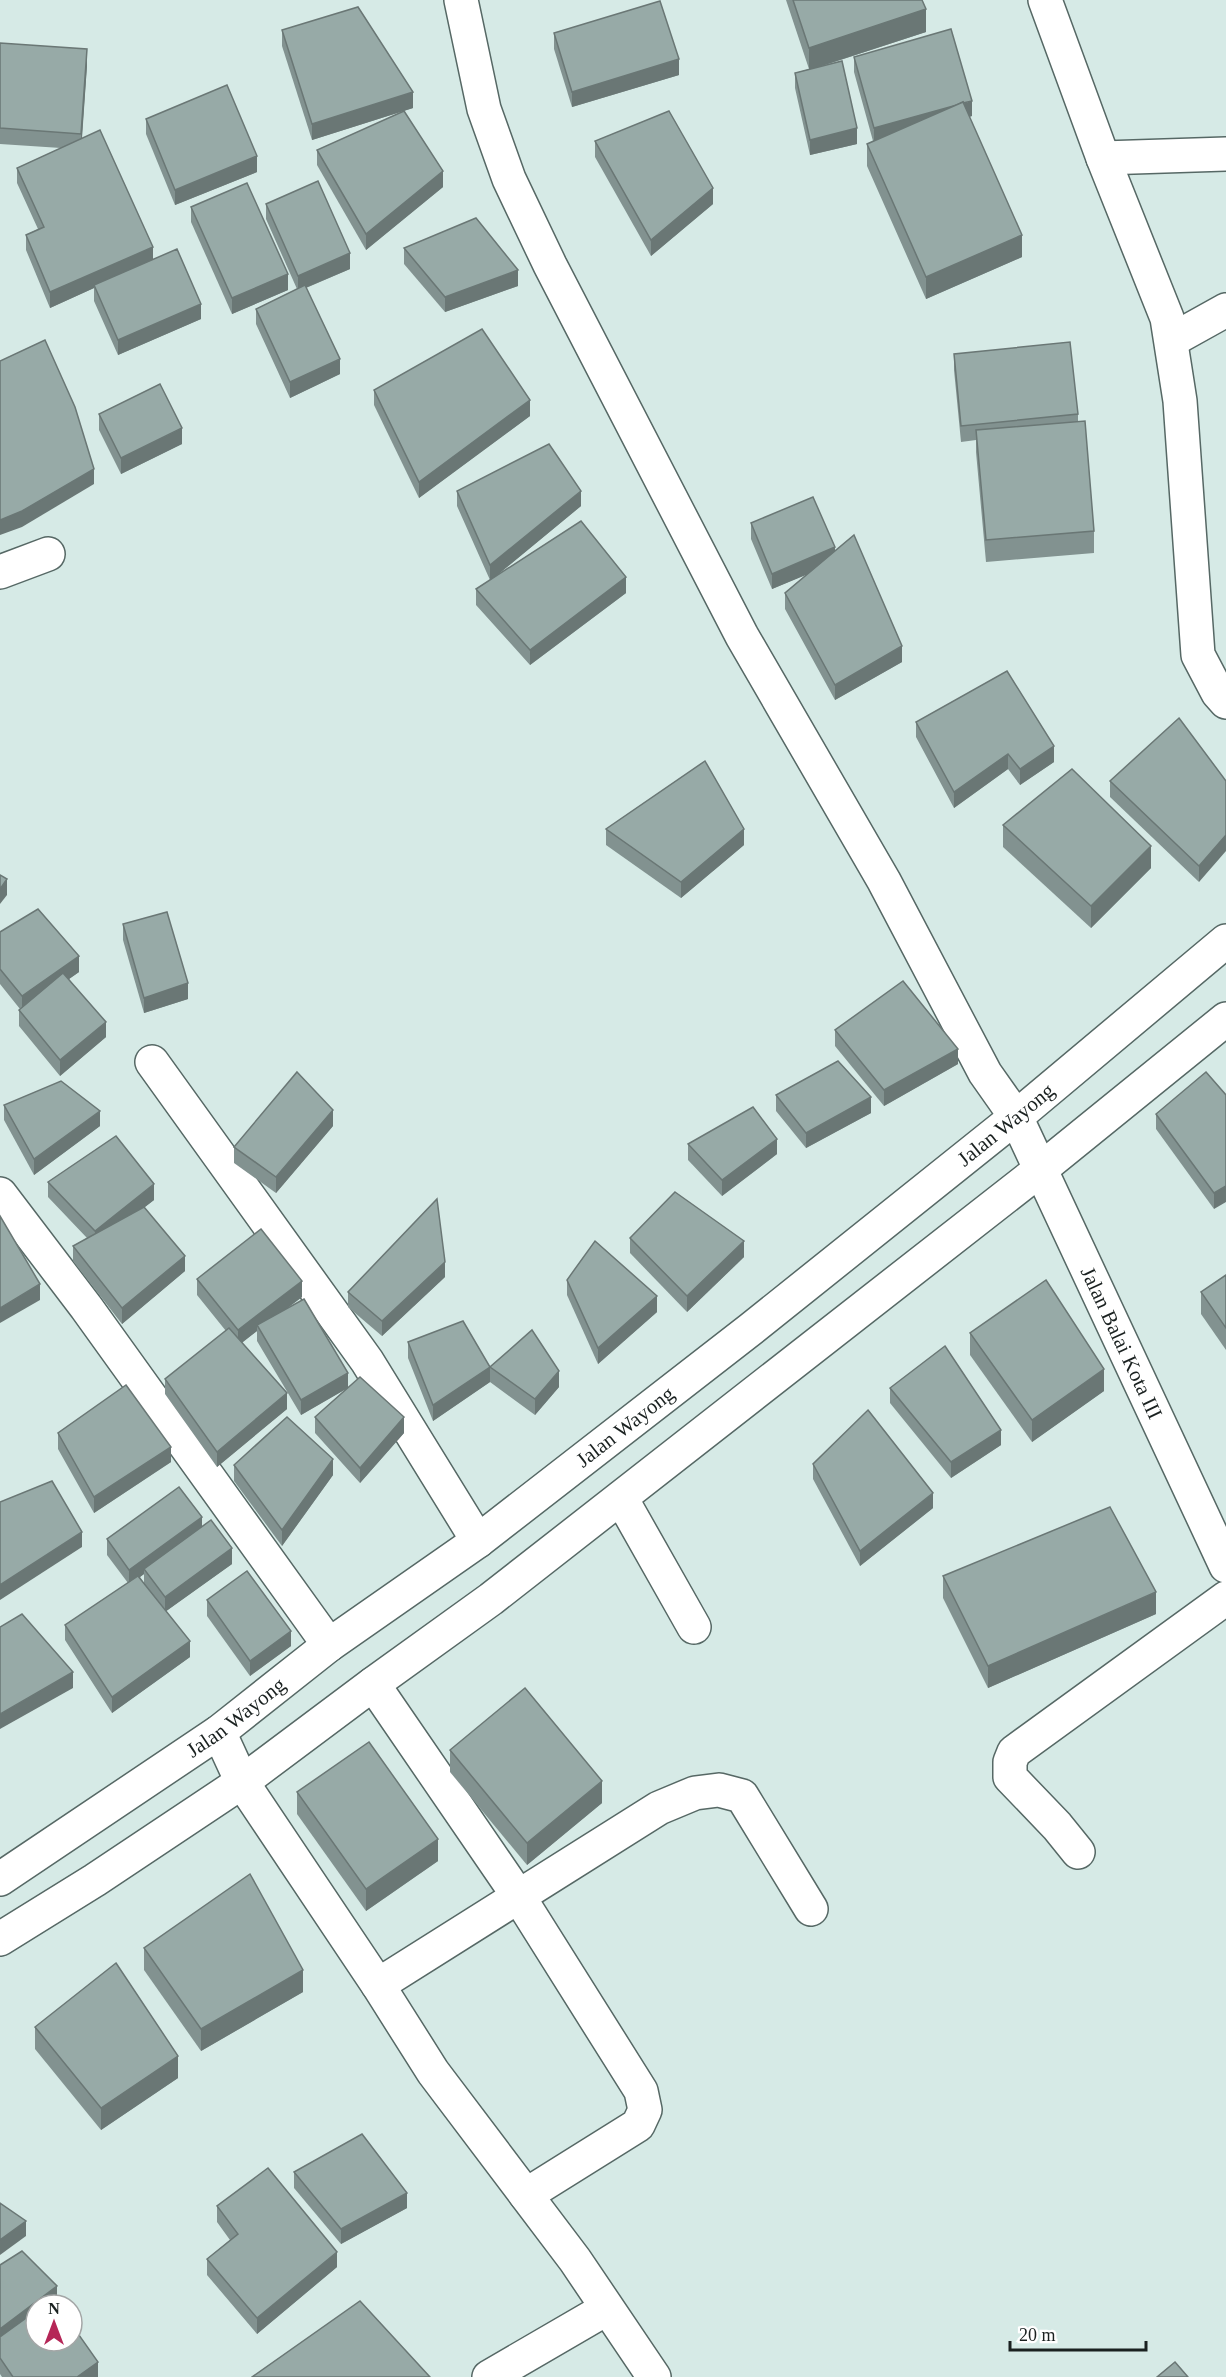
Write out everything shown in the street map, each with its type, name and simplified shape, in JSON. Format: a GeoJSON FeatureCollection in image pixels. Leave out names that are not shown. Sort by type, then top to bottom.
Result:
{"type":"FeatureCollection","features":[{"type":"Feature","properties":{"kind":"street","name":"Jalan Balai Kota III"},"geometry":{"type":"LineString","coordinates":[[461,0],[484,109],[509,180],[550,266],[742,636],[884,881],[986,1073],[1016,1117],[1226,1566]]}},
{"type":"Feature","properties":{"kind":"street"},"geometry":{"type":"LineString","coordinates":[[1045,0],[1103,158],[1167,318],[1180,400],[1198,655],[1218,693],[1226,702]]}},
{"type":"Feature","properties":{"kind":"street"},"geometry":{"type":"LineString","coordinates":[[1103,158],[1226,154]]}},
{"type":"Feature","properties":{"kind":"street"},"geometry":{"type":"LineString","coordinates":[[1172,340],[1226,310]]}},
{"type":"Feature","properties":{"kind":"street"},"geometry":{"type":"LineString","coordinates":[[0,572],[48,554]]}},
{"type":"Feature","properties":{"kind":"street","name":"Jalan Wayong"},"geometry":{"type":"LineString","coordinates":[[0,1879],[219,1732],[328,1645],[478,1541],[751,1329],[1016,1117],[1226,941]]}},
{"type":"Feature","properties":{"kind":"street"},"geometry":{"type":"LineString","coordinates":[[0,1939],[95,1880],[242,1782],[372,1684],[491,1599],[1041,1169],[1226,1019]]}},
{"type":"Feature","properties":{"kind":"street"},"geometry":{"type":"LineString","coordinates":[[152,1062],[367,1361],[478,1541]]}},
{"type":"Feature","properties":{"kind":"street"},"geometry":{"type":"LineString","coordinates":[[0,1194],[86,1307],[328,1645]]}},
{"type":"Feature","properties":{"kind":"street"},"geometry":{"type":"LineString","coordinates":[[621,1498],[694,1627]]}},
{"type":"Feature","properties":{"kind":"street"},"geometry":{"type":"LineString","coordinates":[[1078,1852],[1057,1826],[1011,1778],[1010,1762],[1014,1752],[1226,1598]]}},
{"type":"Feature","properties":{"kind":"street"},"geometry":{"type":"LineString","coordinates":[[372,1684],[519,1897],[642,2091],[645,2110],[638,2124],[526,2195]]}},
{"type":"Feature","properties":{"kind":"street"},"geometry":{"type":"LineString","coordinates":[[219,1732],[242,1782],[378,1985],[433,2072],[575,2260],[654,2377]]}},
{"type":"Feature","properties":{"kind":"street"},"geometry":{"type":"LineString","coordinates":[[378,1985],[659,1808],[695,1793],[719,1790],[742,1796],[811,1909]]}},
{"type":"Feature","properties":{"kind":"street"},"geometry":{"type":"LineString","coordinates":[[489,2377],[606,2309]]}},
{"type":"Feature","properties":{"kind":"building"},"geometry":{"type":"Polygon","coordinates":[[[793,0],[922,0],[926,9],[809,48],[793,0]]]}},
{"type":"Feature","properties":{"kind":"building"},"geometry":{"type":"Polygon","coordinates":[[[660,1],[679,59],[572,92],[554,33],[660,1]]]}},
{"type":"Feature","properties":{"kind":"building"},"geometry":{"type":"Polygon","coordinates":[[[358,7],[413,92],[312,124],[282,30],[358,7]]]}},
{"type":"Feature","properties":{"kind":"building"},"geometry":{"type":"Polygon","coordinates":[[[951,29],[972,101],[874,128],[854,57],[951,29]]]}},
{"type":"Feature","properties":{"kind":"building"},"geometry":{"type":"Polygon","coordinates":[[[0,43],[87,49],[81,134],[0,128],[0,43]]]}},
{"type":"Feature","properties":{"kind":"building"},"geometry":{"type":"Polygon","coordinates":[[[842,61],[857,128],[810,140],[795,73],[842,61]]]}},
{"type":"Feature","properties":{"kind":"building"},"geometry":{"type":"Polygon","coordinates":[[[227,85],[257,156],[175,190],[146,119],[227,85]]]}},
{"type":"Feature","properties":{"kind":"building"},"geometry":{"type":"Polygon","coordinates":[[[963,102],[1022,235],[926,277],[867,144],[963,102]]]}},
{"type":"Feature","properties":{"kind":"building"},"geometry":{"type":"Polygon","coordinates":[[[404,111],[443,171],[366,234],[317,150],[404,111]]]}},
{"type":"Feature","properties":{"kind":"building"},"geometry":{"type":"Polygon","coordinates":[[[669,111],[713,188],[651,240],[595,141],[669,111]]]}},
{"type":"Feature","properties":{"kind":"building"},"geometry":{"type":"Polygon","coordinates":[[[100,130],[153,247],[50,292],[26,235],[44,227],[17,168],[100,130]]]}},
{"type":"Feature","properties":{"kind":"building"},"geometry":{"type":"Polygon","coordinates":[[[318,181],[350,253],[298,276],[266,204],[318,181]]]}},
{"type":"Feature","properties":{"kind":"building"},"geometry":{"type":"Polygon","coordinates":[[[247,183],[288,274],[232,298],[191,207],[247,183]]]}},
{"type":"Feature","properties":{"kind":"building"},"geometry":{"type":"Polygon","coordinates":[[[476,218],[518,270],[445,297],[404,248],[476,218]]]}},
{"type":"Feature","properties":{"kind":"building"},"geometry":{"type":"Polygon","coordinates":[[[177,249],[201,304],[118,340],[94,285],[177,249]]]}},
{"type":"Feature","properties":{"kind":"building"},"geometry":{"type":"Polygon","coordinates":[[[305,285],[340,359],[290,382],[256,309],[305,285]]]}},
{"type":"Feature","properties":{"kind":"building"},"geometry":{"type":"Polygon","coordinates":[[[482,329],[530,400],[419,482],[374,390],[482,329]]]}},
{"type":"Feature","properties":{"kind":"building"},"geometry":{"type":"Polygon","coordinates":[[[45,340],[75,407],[94,469],[22,511],[0,520],[0,361],[45,340]]]}},
{"type":"Feature","properties":{"kind":"building"},"geometry":{"type":"Polygon","coordinates":[[[1070,342],[1078,414],[961,426],[954,354],[1070,342]]]}},
{"type":"Feature","properties":{"kind":"building"},"geometry":{"type":"Polygon","coordinates":[[[160,384],[182,428],[121,458],[99,414],[160,384]]]}},
{"type":"Feature","properties":{"kind":"building"},"geometry":{"type":"Polygon","coordinates":[[[1085,421],[1094,531],[986,540],[976,430],[1085,421]]]}},
{"type":"Feature","properties":{"kind":"building"},"geometry":{"type":"Polygon","coordinates":[[[549,444],[581,491],[490,565],[457,491],[549,444]]]}},
{"type":"Feature","properties":{"kind":"building"},"geometry":{"type":"Polygon","coordinates":[[[813,497],[835,547],[772,574],[751,523],[813,497]]]}},
{"type":"Feature","properties":{"kind":"building"},"geometry":{"type":"Polygon","coordinates":[[[581,521],[626,577],[530,650],[476,589],[581,521]]]}},
{"type":"Feature","properties":{"kind":"building"},"geometry":{"type":"Polygon","coordinates":[[[854,535],[902,646],[835,685],[785,593],[854,535]]]}},
{"type":"Feature","properties":{"kind":"building"},"geometry":{"type":"Polygon","coordinates":[[[1007,671],[1054,746],[1020,769],[1008,754],[954,792],[916,722],[1007,671]]]}},
{"type":"Feature","properties":{"kind":"building"},"geometry":{"type":"Polygon","coordinates":[[[1179,718],[1226,781],[1226,835],[1199,866],[1110,781],[1179,718]]]}},
{"type":"Feature","properties":{"kind":"building"},"geometry":{"type":"Polygon","coordinates":[[[705,761],[744,829],[681,882],[606,829],[705,761]]]}},
{"type":"Feature","properties":{"kind":"building"},"geometry":{"type":"Polygon","coordinates":[[[1072,769],[1151,846],[1091,906],[1003,825],[1072,769]]]}},
{"type":"Feature","properties":{"kind":"building"},"geometry":{"type":"Polygon","coordinates":[[[0,875],[7,879],[0,889],[0,875]]]}},
{"type":"Feature","properties":{"kind":"building"},"geometry":{"type":"Polygon","coordinates":[[[38,909],[79,956],[22,996],[0,969],[0,932],[38,909]]]}},
{"type":"Feature","properties":{"kind":"building"},"geometry":{"type":"Polygon","coordinates":[[[167,912],[188,983],[144,998],[123,924],[167,912]]]}},
{"type":"Feature","properties":{"kind":"building"},"geometry":{"type":"Polygon","coordinates":[[[63,973],[106,1022],[60,1060],[19,1010],[63,973]]]}},
{"type":"Feature","properties":{"kind":"building"},"geometry":{"type":"Polygon","coordinates":[[[903,981],[958,1049],[884,1090],[835,1030],[903,981]]]}},
{"type":"Feature","properties":{"kind":"building"},"geometry":{"type":"Polygon","coordinates":[[[838,1061],[871,1097],[806,1133],[776,1095],[838,1061]]]}},
{"type":"Feature","properties":{"kind":"building"},"geometry":{"type":"Polygon","coordinates":[[[297,1072],[333,1110],[276,1177],[234,1147],[297,1072]]]}},
{"type":"Feature","properties":{"kind":"building"},"geometry":{"type":"Polygon","coordinates":[[[1206,1072],[1226,1095],[1226,1186],[1214,1193],[1156,1114],[1206,1072]]]}},
{"type":"Feature","properties":{"kind":"building"},"geometry":{"type":"Polygon","coordinates":[[[61,1081],[100,1111],[34,1159],[4,1105],[61,1081]]]}},
{"type":"Feature","properties":{"kind":"building"},"geometry":{"type":"Polygon","coordinates":[[[753,1107],[777,1139],[722,1180],[688,1144],[753,1107]]]}},
{"type":"Feature","properties":{"kind":"building"},"geometry":{"type":"Polygon","coordinates":[[[116,1136],[154,1184],[95,1231],[48,1182],[116,1136]]]}},
{"type":"Feature","properties":{"kind":"building"},"geometry":{"type":"Polygon","coordinates":[[[675,1192],[744,1241],[687,1296],[630,1238],[675,1192]]]}},
{"type":"Feature","properties":{"kind":"building"},"geometry":{"type":"Polygon","coordinates":[[[437,1199],[445,1262],[382,1321],[348,1292],[437,1199]]]}},
{"type":"Feature","properties":{"kind":"building"},"geometry":{"type":"Polygon","coordinates":[[[144,1207],[185,1256],[122,1308],[73,1246],[144,1207]]]}},
{"type":"Feature","properties":{"kind":"building"},"geometry":{"type":"Polygon","coordinates":[[[0,1216],[40,1284],[0,1308],[0,1216]]]}},
{"type":"Feature","properties":{"kind":"building"},"geometry":{"type":"Polygon","coordinates":[[[261,1229],[302,1281],[238,1330],[197,1279],[261,1229]]]}},
{"type":"Feature","properties":{"kind":"building"},"geometry":{"type":"Polygon","coordinates":[[[595,1241],[657,1296],[598,1348],[567,1280],[595,1241]]]}},
{"type":"Feature","properties":{"kind":"building"},"geometry":{"type":"Polygon","coordinates":[[[1226,1275],[1226,1328],[1201,1292],[1226,1275]]]}},
{"type":"Feature","properties":{"kind":"building"},"geometry":{"type":"Polygon","coordinates":[[[1046,1280],[1104,1369],[1032,1420],[970,1333],[1046,1280]]]}},
{"type":"Feature","properties":{"kind":"building"},"geometry":{"type":"Polygon","coordinates":[[[304,1299],[348,1373],[301,1400],[257,1325],[304,1299]]]}},
{"type":"Feature","properties":{"kind":"building"},"geometry":{"type":"Polygon","coordinates":[[[463,1321],[490,1367],[433,1405],[408,1342],[463,1321]]]}},
{"type":"Feature","properties":{"kind":"building"},"geometry":{"type":"Polygon","coordinates":[[[229,1328],[287,1393],[217,1452],[165,1379],[229,1328]]]}},
{"type":"Feature","properties":{"kind":"building"},"geometry":{"type":"Polygon","coordinates":[[[532,1330],[559,1371],[535,1399],[490,1367],[532,1330]]]}},
{"type":"Feature","properties":{"kind":"building"},"geometry":{"type":"Polygon","coordinates":[[[945,1346],[1001,1430],[951,1462],[890,1388],[945,1346]]]}},
{"type":"Feature","properties":{"kind":"building"},"geometry":{"type":"Polygon","coordinates":[[[360,1377],[404,1417],[360,1468],[315,1417],[360,1377]]]}},
{"type":"Feature","properties":{"kind":"building"},"geometry":{"type":"Polygon","coordinates":[[[126,1385],[171,1447],[94,1497],[58,1433],[126,1385]]]}},
{"type":"Feature","properties":{"kind":"building"},"geometry":{"type":"Polygon","coordinates":[[[868,1410],[933,1493],[860,1551],[813,1464],[868,1410]]]}},
{"type":"Feature","properties":{"kind":"building"},"geometry":{"type":"Polygon","coordinates":[[[287,1417],[333,1459],[282,1530],[234,1465],[287,1417]]]}},
{"type":"Feature","properties":{"kind":"building"},"geometry":{"type":"Polygon","coordinates":[[[52,1481],[82,1532],[0,1585],[0,1502],[52,1481]]]}},
{"type":"Feature","properties":{"kind":"building"},"geometry":{"type":"Polygon","coordinates":[[[179,1487],[202,1517],[129,1570],[107,1539],[179,1487]]]}},
{"type":"Feature","properties":{"kind":"building"},"geometry":{"type":"Polygon","coordinates":[[[1110,1507],[1156,1592],[988,1666],[943,1576],[1110,1507]]]}},
{"type":"Feature","properties":{"kind":"building"},"geometry":{"type":"Polygon","coordinates":[[[211,1520],[232,1548],[165,1597],[144,1569],[211,1520]]]}},
{"type":"Feature","properties":{"kind":"building"},"geometry":{"type":"Polygon","coordinates":[[[247,1571],[291,1631],[250,1661],[207,1600],[247,1571]]]}},
{"type":"Feature","properties":{"kind":"building"},"geometry":{"type":"Polygon","coordinates":[[[138,1576],[190,1641],[112,1697],[65,1625],[138,1576]]]}},
{"type":"Feature","properties":{"kind":"building"},"geometry":{"type":"Polygon","coordinates":[[[22,1614],[73,1672],[0,1714],[0,1627],[22,1614]]]}},
{"type":"Feature","properties":{"kind":"building"},"geometry":{"type":"Polygon","coordinates":[[[525,1688],[602,1781],[527,1843],[450,1750],[525,1688]]]}},
{"type":"Feature","properties":{"kind":"building"},"geometry":{"type":"Polygon","coordinates":[[[369,1742],[438,1839],[366,1889],[297,1792],[369,1742]]]}},
{"type":"Feature","properties":{"kind":"building"},"geometry":{"type":"Polygon","coordinates":[[[250,1874],[303,1970],[201,2029],[144,1948],[250,1874]]]}},
{"type":"Feature","properties":{"kind":"building"},"geometry":{"type":"Polygon","coordinates":[[[116,1963],[178,2056],[101,2108],[35,2027],[116,1963]]]}},
{"type":"Feature","properties":{"kind":"building"},"geometry":{"type":"Polygon","coordinates":[[[362,2134],[407,2193],[341,2229],[294,2172],[362,2134]]]}},
{"type":"Feature","properties":{"kind":"building"},"geometry":{"type":"Polygon","coordinates":[[[268,2168],[337,2252],[257,2318],[207,2259],[238,2234],[217,2206],[268,2168]]]}},
{"type":"Feature","properties":{"kind":"building"},"geometry":{"type":"Polygon","coordinates":[[[0,2203],[26,2221],[0,2240],[0,2203]]]}},
{"type":"Feature","properties":{"kind":"building"},"geometry":{"type":"Polygon","coordinates":[[[22,2251],[57,2286],[48,2293],[24,2293],[24,2311],[0,2329],[0,2265],[22,2251]]]}},
{"type":"Feature","properties":{"kind":"building"},"geometry":{"type":"Polygon","coordinates":[[[360,2301],[430,2377],[252,2377],[360,2301]]]}},
{"type":"Feature","properties":{"kind":"building"},"geometry":{"type":"Polygon","coordinates":[[[24,2320],[24,2353],[84,2353],[84,2342],[98,2362],[77,2377],[13,2377],[0,2358],[0,2337],[24,2320]]]}},
{"type":"Feature","properties":{"kind":"building"},"geometry":{"type":"Polygon","coordinates":[[[1175,2362],[1188,2377],[1157,2377],[1175,2362]]]}}]}
